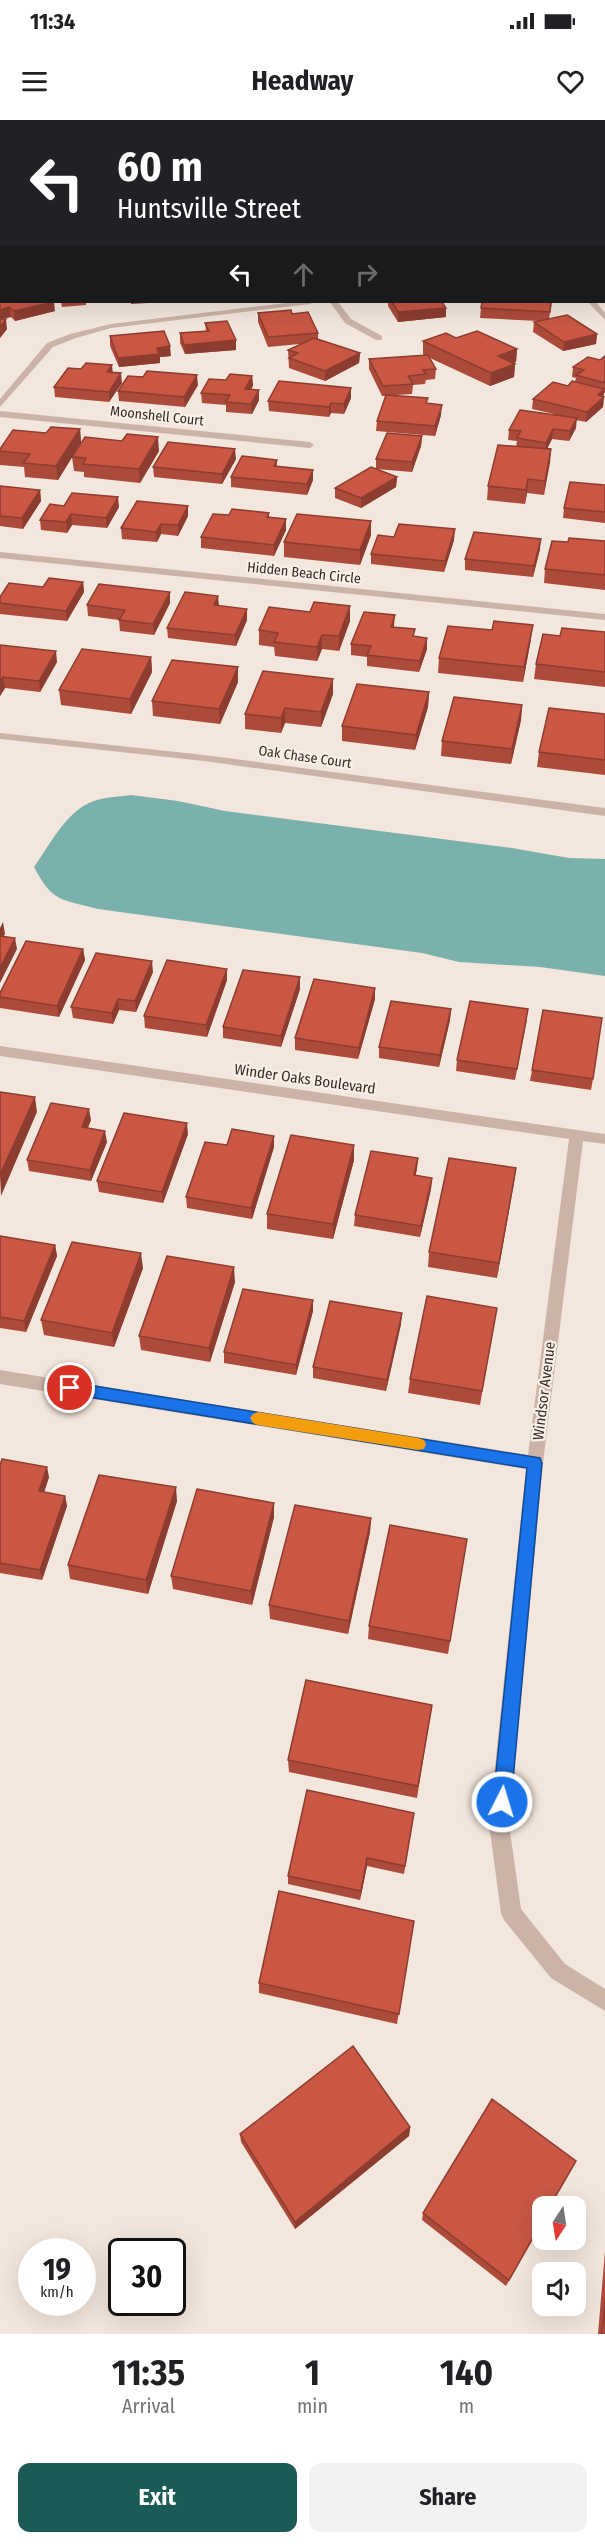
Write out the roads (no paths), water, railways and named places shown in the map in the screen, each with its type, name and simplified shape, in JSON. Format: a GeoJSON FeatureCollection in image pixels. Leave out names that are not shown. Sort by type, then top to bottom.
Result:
{"type":"FeatureCollection","features":[{"type":"Feature","properties":{"kind":"street"},"geometry":{"type":"LineString","coordinates":[[0,404],[50,345],[73,336],[111,326],[302,303]]}},
{"type":"Feature","properties":{"kind":"street"},"geometry":{"type":"LineString","coordinates":[[335,303],[348,321],[379,338]]}},
{"type":"Feature","properties":{"kind":"street"},"geometry":{"type":"LineString","coordinates":[[593,303],[605,318]]}},
{"type":"Feature","properties":{"kind":"street","name":"Moonshell Court"},"geometry":{"type":"LineString","coordinates":[[0,414],[310,444]]}},
{"type":"Feature","properties":{"kind":"street","name":"Hidden Beach Circle"},"geometry":{"type":"LineString","coordinates":[[0,555],[605,617]]}},
{"type":"Feature","properties":{"kind":"street","name":"Oak Chase Court"},"geometry":{"type":"LineString","coordinates":[[0,736],[204,758],[605,812]]}},
{"type":"Feature","properties":{"kind":"street","name":"Winder Oaks Boulevard"},"geometry":{"type":"LineString","coordinates":[[0,1051],[605,1139]]}},
{"type":"Feature","properties":{"kind":"street","name":"Windsor Avenue"},"geometry":{"type":"LineString","coordinates":[[577,1134],[535,1463],[500,1824],[511,1913],[558,1971],[605,2001]]}},
{"type":"Feature","properties":{"kind":"street"},"geometry":{"type":"LineString","coordinates":[[0,1377],[535,1463]]}},
{"type":"Feature","properties":{"kind":"water"},"geometry":{"type":"Polygon","coordinates":[[[131,795],[178,801],[225,811],[512,848],[569,858],[605,859],[605,976],[540,967],[459,962],[422,953],[98,909],[59,898],[47,887],[34,867],[52,840],[80,808],[104,798],[131,795]]]}}]}
